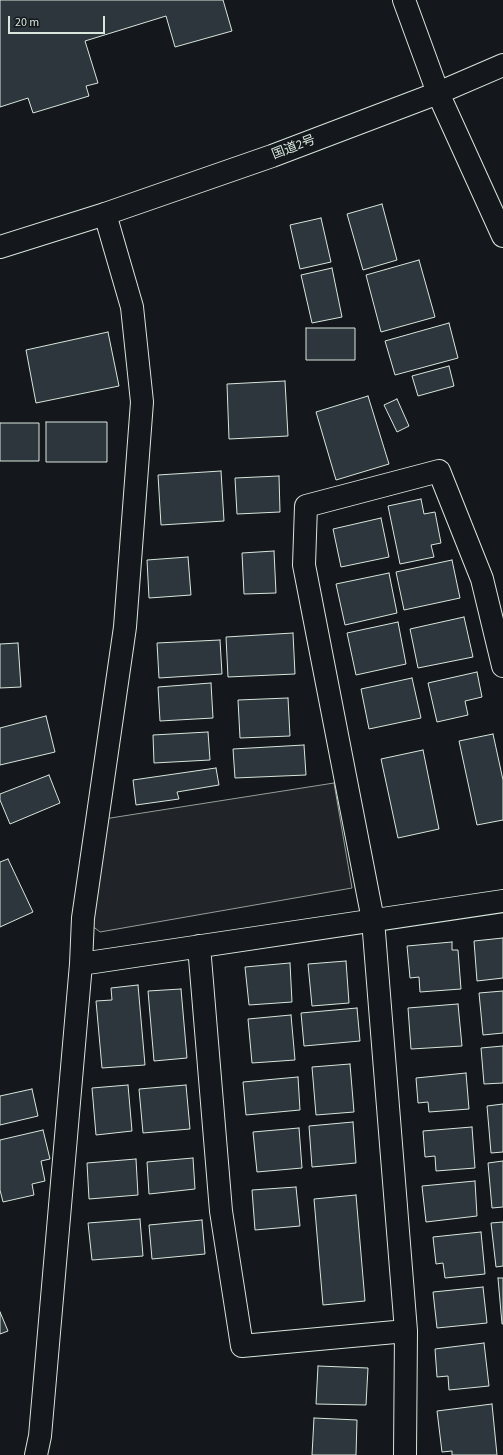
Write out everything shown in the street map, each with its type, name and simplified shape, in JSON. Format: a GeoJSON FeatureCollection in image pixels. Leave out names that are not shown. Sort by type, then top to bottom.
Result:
{"type":"FeatureCollection","features":[{"type":"Feature","properties":{"kind":"main road"},"geometry":{"type":"LineString","coordinates":[[404,0],[438,93],[503,236]]}},
{"type":"Feature","properties":{"kind":"main road","name":"国道2号"},"geometry":{"type":"LineString","coordinates":[[0,247],[105,214],[272,156],[438,93],[503,65]]}},
{"type":"Feature","properties":{"kind":"main road"},"geometry":{"type":"LineString","coordinates":[[36,1455],[40,1436],[81,964],[83,918],[125,627],[142,402],[132,307],[105,214]]}},
{"type":"Feature","properties":{"kind":"main road"},"geometry":{"type":"LineString","coordinates":[[405,1455],[406,1331],[373,920],[304,565],[306,506],[439,471],[482,579],[503,666]]}},
{"type":"Feature","properties":{"kind":"main road"},"geometry":{"type":"LineString","coordinates":[[81,964],[503,901]]}},
{"type":"Feature","properties":{"kind":"main road"},"geometry":{"type":"LineString","coordinates":[[199,946],[221,1211],[242,1346],[406,1331]]}},
{"type":"Feature","properties":{"kind":"shaded area"},"geometry":{"type":"Polygon","coordinates":[[[334,783],[352,888],[100,932],[91,925],[104,819],[334,783]]]}},
{"type":"Feature","properties":{"kind":"building"},"geometry":{"type":"Polygon","coordinates":[[[0,0],[223,0],[232,31],[175,47],[166,16],[85,41],[98,83],[86,86],[89,96],[33,113],[28,98],[0,107],[0,0]]]}},
{"type":"Feature","properties":{"kind":"building"},"geometry":{"type":"Polygon","coordinates":[[[382,204],[397,260],[363,270],[347,214],[382,204]]]}},
{"type":"Feature","properties":{"kind":"building"},"geometry":{"type":"Polygon","coordinates":[[[321,218],[331,262],[300,269],[290,225],[321,218]]]}},
{"type":"Feature","properties":{"kind":"building"},"geometry":{"type":"Polygon","coordinates":[[[419,260],[435,317],[381,332],[366,275],[419,260]]]}},
{"type":"Feature","properties":{"kind":"building"},"geometry":{"type":"Polygon","coordinates":[[[332,268],[342,317],[312,323],[301,275],[332,268]]]}},
{"type":"Feature","properties":{"kind":"building"},"geometry":{"type":"Polygon","coordinates":[[[449,323],[458,358],[395,375],[385,341],[449,323]]]}},
{"type":"Feature","properties":{"kind":"building"},"geometry":{"type":"Polygon","coordinates":[[[306,328],[355,328],[355,360],[306,360],[306,328]]]}},
{"type":"Feature","properties":{"kind":"building"},"geometry":{"type":"Polygon","coordinates":[[[108,332],[119,386],[36,403],[26,350],[108,332]]]}},
{"type":"Feature","properties":{"kind":"building"},"geometry":{"type":"Polygon","coordinates":[[[449,366],[454,386],[418,396],[412,376],[449,366]]]}},
{"type":"Feature","properties":{"kind":"building"},"geometry":{"type":"Polygon","coordinates":[[[285,381],[288,436],[229,439],[227,384],[285,381]]]}},
{"type":"Feature","properties":{"kind":"building"},"geometry":{"type":"Polygon","coordinates":[[[368,396],[389,464],[336,480],[316,412],[368,396]]]}},
{"type":"Feature","properties":{"kind":"building"},"geometry":{"type":"Polygon","coordinates":[[[397,399],[409,426],[397,432],[384,405],[397,399]]]}},
{"type":"Feature","properties":{"kind":"building"},"geometry":{"type":"Polygon","coordinates":[[[46,422],[107,422],[107,462],[46,462],[46,422]]]}},
{"type":"Feature","properties":{"kind":"building"},"geometry":{"type":"Polygon","coordinates":[[[0,423],[39,423],[39,461],[0,461],[0,423]]]}},
{"type":"Feature","properties":{"kind":"building"},"geometry":{"type":"Polygon","coordinates":[[[221,471],[224,521],[161,525],[158,475],[221,471]]]}},
{"type":"Feature","properties":{"kind":"building"},"geometry":{"type":"Polygon","coordinates":[[[279,476],[280,512],[237,514],[235,478],[279,476]]]}},
{"type":"Feature","properties":{"kind":"building"},"geometry":{"type":"Polygon","coordinates":[[[421,499],[424,514],[435,512],[441,543],[431,545],[434,557],[400,564],[388,506],[421,499]]]}},
{"type":"Feature","properties":{"kind":"building"},"geometry":{"type":"Polygon","coordinates":[[[381,518],[389,557],[341,567],[333,529],[381,518]]]}},
{"type":"Feature","properties":{"kind":"building"},"geometry":{"type":"Polygon","coordinates":[[[274,551],[276,593],[244,594],[242,553],[274,551]]]}},
{"type":"Feature","properties":{"kind":"building"},"geometry":{"type":"Polygon","coordinates":[[[188,557],[191,595],[149,598],[147,560],[188,557]]]}},
{"type":"Feature","properties":{"kind":"building"},"geometry":{"type":"Polygon","coordinates":[[[452,560],[460,598],[404,610],[396,572],[452,560]]]}},
{"type":"Feature","properties":{"kind":"building"},"geometry":{"type":"Polygon","coordinates":[[[389,573],[397,613],[345,625],[336,584],[389,573]]]}},
{"type":"Feature","properties":{"kind":"building"},"geometry":{"type":"Polygon","coordinates":[[[464,617],[473,657],[418,668],[410,629],[464,617]]]}},
{"type":"Feature","properties":{"kind":"building"},"geometry":{"type":"Polygon","coordinates":[[[398,622],[406,664],[356,675],[347,633],[398,622]]]}},
{"type":"Feature","properties":{"kind":"building"},"geometry":{"type":"Polygon","coordinates":[[[293,633],[295,674],[228,677],[226,637],[293,633]]]}},
{"type":"Feature","properties":{"kind":"building"},"geometry":{"type":"Polygon","coordinates":[[[220,640],[222,674],[159,678],[157,643],[220,640]]]}},
{"type":"Feature","properties":{"kind":"building"},"geometry":{"type":"Polygon","coordinates":[[[18,643],[21,687],[0,688],[0,644],[18,643]]]}},
{"type":"Feature","properties":{"kind":"building"},"geometry":{"type":"Polygon","coordinates":[[[477,672],[482,697],[465,701],[468,715],[437,722],[428,683],[477,672]]]}},
{"type":"Feature","properties":{"kind":"building"},"geometry":{"type":"Polygon","coordinates":[[[412,678],[421,718],[369,729],[361,689],[412,678]]]}},
{"type":"Feature","properties":{"kind":"building"},"geometry":{"type":"Polygon","coordinates":[[[211,683],[213,718],[160,721],[158,687],[211,683]]]}},
{"type":"Feature","properties":{"kind":"building"},"geometry":{"type":"Polygon","coordinates":[[[288,698],[290,736],[240,738],[238,700],[288,698]]]}},
{"type":"Feature","properties":{"kind":"building"},"geometry":{"type":"Polygon","coordinates":[[[46,716],[55,752],[0,765],[0,728],[46,716]]]}},
{"type":"Feature","properties":{"kind":"building"},"geometry":{"type":"Polygon","coordinates":[[[208,732],[210,760],[154,763],[153,735],[208,732]]]}},
{"type":"Feature","properties":{"kind":"building"},"geometry":{"type":"Polygon","coordinates":[[[493,734],[503,780],[503,820],[477,825],[459,741],[493,734]]]}},
{"type":"Feature","properties":{"kind":"building"},"geometry":{"type":"Polygon","coordinates":[[[304,745],[306,775],[235,778],[233,749],[304,745]]]}},
{"type":"Feature","properties":{"kind":"building"},"geometry":{"type":"Polygon","coordinates":[[[423,750],[439,829],[398,838],[381,759],[423,750]]]}},
{"type":"Feature","properties":{"kind":"building"},"geometry":{"type":"Polygon","coordinates":[[[216,768],[219,785],[177,792],[179,799],[136,805],[133,780],[216,768]]]}},
{"type":"Feature","properties":{"kind":"building"},"geometry":{"type":"Polygon","coordinates":[[[49,775],[60,803],[10,824],[0,800],[0,794],[49,775]]]}},
{"type":"Feature","properties":{"kind":"building"},"geometry":{"type":"Polygon","coordinates":[[[8,859],[33,912],[0,927],[0,862],[8,859]]]}},
{"type":"Feature","properties":{"kind":"building"},"geometry":{"type":"Polygon","coordinates":[[[503,938],[503,978],[477,981],[474,941],[503,938]]]}},
{"type":"Feature","properties":{"kind":"building"},"geometry":{"type":"Polygon","coordinates":[[[452,942],[452,950],[458,950],[461,989],[420,992],[419,977],[410,978],[407,946],[452,942]]]}},
{"type":"Feature","properties":{"kind":"building"},"geometry":{"type":"Polygon","coordinates":[[[346,961],[349,1003],[312,1006],[308,964],[346,961]]]}},
{"type":"Feature","properties":{"kind":"building"},"geometry":{"type":"Polygon","coordinates":[[[290,963],[292,1002],[249,1005],[245,967],[290,963]]]}},
{"type":"Feature","properties":{"kind":"building"},"geometry":{"type":"Polygon","coordinates":[[[138,985],[145,1065],[102,1068],[96,1001],[112,1000],[111,988],[138,985]]]}},
{"type":"Feature","properties":{"kind":"building"},"geometry":{"type":"Polygon","coordinates":[[[181,989],[187,1058],[154,1061],[148,991],[181,989]]]}},
{"type":"Feature","properties":{"kind":"building"},"geometry":{"type":"Polygon","coordinates":[[[503,991],[503,1033],[483,1035],[479,993],[503,991]]]}},
{"type":"Feature","properties":{"kind":"building"},"geometry":{"type":"Polygon","coordinates":[[[458,1004],[462,1046],[411,1049],[408,1008],[458,1004]]]}},
{"type":"Feature","properties":{"kind":"building"},"geometry":{"type":"Polygon","coordinates":[[[357,1008],[360,1041],[304,1046],[301,1013],[357,1008]]]}},
{"type":"Feature","properties":{"kind":"building"},"geometry":{"type":"Polygon","coordinates":[[[291,1015],[295,1060],[252,1063],[248,1019],[291,1015]]]}},
{"type":"Feature","properties":{"kind":"building"},"geometry":{"type":"Polygon","coordinates":[[[503,1046],[503,1083],[484,1084],[481,1048],[503,1046]]]}},
{"type":"Feature","properties":{"kind":"building"},"geometry":{"type":"Polygon","coordinates":[[[350,1064],[354,1112],[316,1115],[312,1067],[350,1064]]]}},
{"type":"Feature","properties":{"kind":"building"},"geometry":{"type":"Polygon","coordinates":[[[466,1073],[469,1109],[429,1112],[428,1102],[418,1103],[416,1078],[466,1073]]]}},
{"type":"Feature","properties":{"kind":"building"},"geometry":{"type":"Polygon","coordinates":[[[298,1077],[300,1110],[246,1115],[243,1082],[298,1077]]]}},
{"type":"Feature","properties":{"kind":"building"},"geometry":{"type":"Polygon","coordinates":[[[128,1085],[132,1131],[96,1135],[92,1088],[128,1085]]]}},
{"type":"Feature","properties":{"kind":"building"},"geometry":{"type":"Polygon","coordinates":[[[186,1085],[190,1129],[143,1133],[139,1089],[186,1085]]]}},
{"type":"Feature","properties":{"kind":"building"},"geometry":{"type":"Polygon","coordinates":[[[32,1089],[38,1116],[0,1125],[0,1096],[32,1089]]]}},
{"type":"Feature","properties":{"kind":"building"},"geometry":{"type":"Polygon","coordinates":[[[503,1104],[503,1152],[491,1153],[487,1106],[503,1104]]]}},
{"type":"Feature","properties":{"kind":"building"},"geometry":{"type":"Polygon","coordinates":[[[353,1122],[356,1163],[312,1167],[309,1126],[353,1122]]]}},
{"type":"Feature","properties":{"kind":"building"},"geometry":{"type":"Polygon","coordinates":[[[472,1127],[475,1168],[436,1171],[435,1156],[425,1157],[423,1131],[472,1127]]]}},
{"type":"Feature","properties":{"kind":"building"},"geometry":{"type":"Polygon","coordinates":[[[299,1128],[302,1168],[257,1172],[253,1132],[299,1128]]]}},
{"type":"Feature","properties":{"kind":"building"},"geometry":{"type":"Polygon","coordinates":[[[43,1130],[50,1159],[41,1161],[45,1181],[32,1184],[34,1195],[3,1202],[0,1190],[0,1140],[43,1130]]]}},
{"type":"Feature","properties":{"kind":"building"},"geometry":{"type":"Polygon","coordinates":[[[193,1158],[195,1189],[149,1194],[147,1162],[193,1158]]]}},
{"type":"Feature","properties":{"kind":"building"},"geometry":{"type":"Polygon","coordinates":[[[136,1159],[138,1195],[89,1199],[87,1163],[136,1159]]]}},
{"type":"Feature","properties":{"kind":"building"},"geometry":{"type":"Polygon","coordinates":[[[503,1161],[503,1207],[492,1208],[488,1163],[503,1161]]]}},
{"type":"Feature","properties":{"kind":"building"},"geometry":{"type":"Polygon","coordinates":[[[475,1181],[477,1216],[426,1222],[422,1186],[475,1181]]]}},
{"type":"Feature","properties":{"kind":"building"},"geometry":{"type":"Polygon","coordinates":[[[296,1187],[300,1226],[255,1230],[252,1190],[296,1187]]]}},
{"type":"Feature","properties":{"kind":"building"},"geometry":{"type":"Polygon","coordinates":[[[356,1195],[365,1301],[323,1305],[314,1199],[356,1195]]]}},
{"type":"Feature","properties":{"kind":"building"},"geometry":{"type":"Polygon","coordinates":[[[140,1219],[143,1256],[92,1260],[88,1223],[140,1219]]]}},
{"type":"Feature","properties":{"kind":"building"},"geometry":{"type":"Polygon","coordinates":[[[202,1220],[205,1254],[152,1259],[149,1225],[202,1220]]]}},
{"type":"Feature","properties":{"kind":"building"},"geometry":{"type":"Polygon","coordinates":[[[503,1222],[503,1266],[496,1267],[491,1223],[503,1222]]]}},
{"type":"Feature","properties":{"kind":"building"},"geometry":{"type":"Polygon","coordinates":[[[481,1232],[485,1274],[445,1278],[443,1263],[436,1264],[433,1237],[481,1232]]]}},
{"type":"Feature","properties":{"kind":"building"},"geometry":{"type":"Polygon","coordinates":[[[498,1278],[503,1278],[503,1324],[502,1324],[498,1278]]]}},
{"type":"Feature","properties":{"kind":"building"},"geometry":{"type":"Polygon","coordinates":[[[483,1287],[487,1323],[437,1328],[433,1292],[483,1287]]]}},
{"type":"Feature","properties":{"kind":"building"},"geometry":{"type":"Polygon","coordinates":[[[0,1312],[8,1331],[0,1334],[0,1312]]]}},
{"type":"Feature","properties":{"kind":"building"},"geometry":{"type":"Polygon","coordinates":[[[484,1343],[489,1386],[449,1390],[448,1376],[437,1377],[435,1349],[484,1343]]]}},
{"type":"Feature","properties":{"kind":"building"},"geometry":{"type":"Polygon","coordinates":[[[318,1366],[368,1368],[366,1405],[316,1404],[318,1366]]]}},
{"type":"Feature","properties":{"kind":"building"},"geometry":{"type":"Polygon","coordinates":[[[492,1404],[497,1455],[452,1455],[452,1451],[442,1452],[437,1411],[492,1404]]]}},
{"type":"Feature","properties":{"kind":"building"},"geometry":{"type":"Polygon","coordinates":[[[314,1418],[357,1420],[356,1455],[312,1455],[314,1418]]]}}]}
